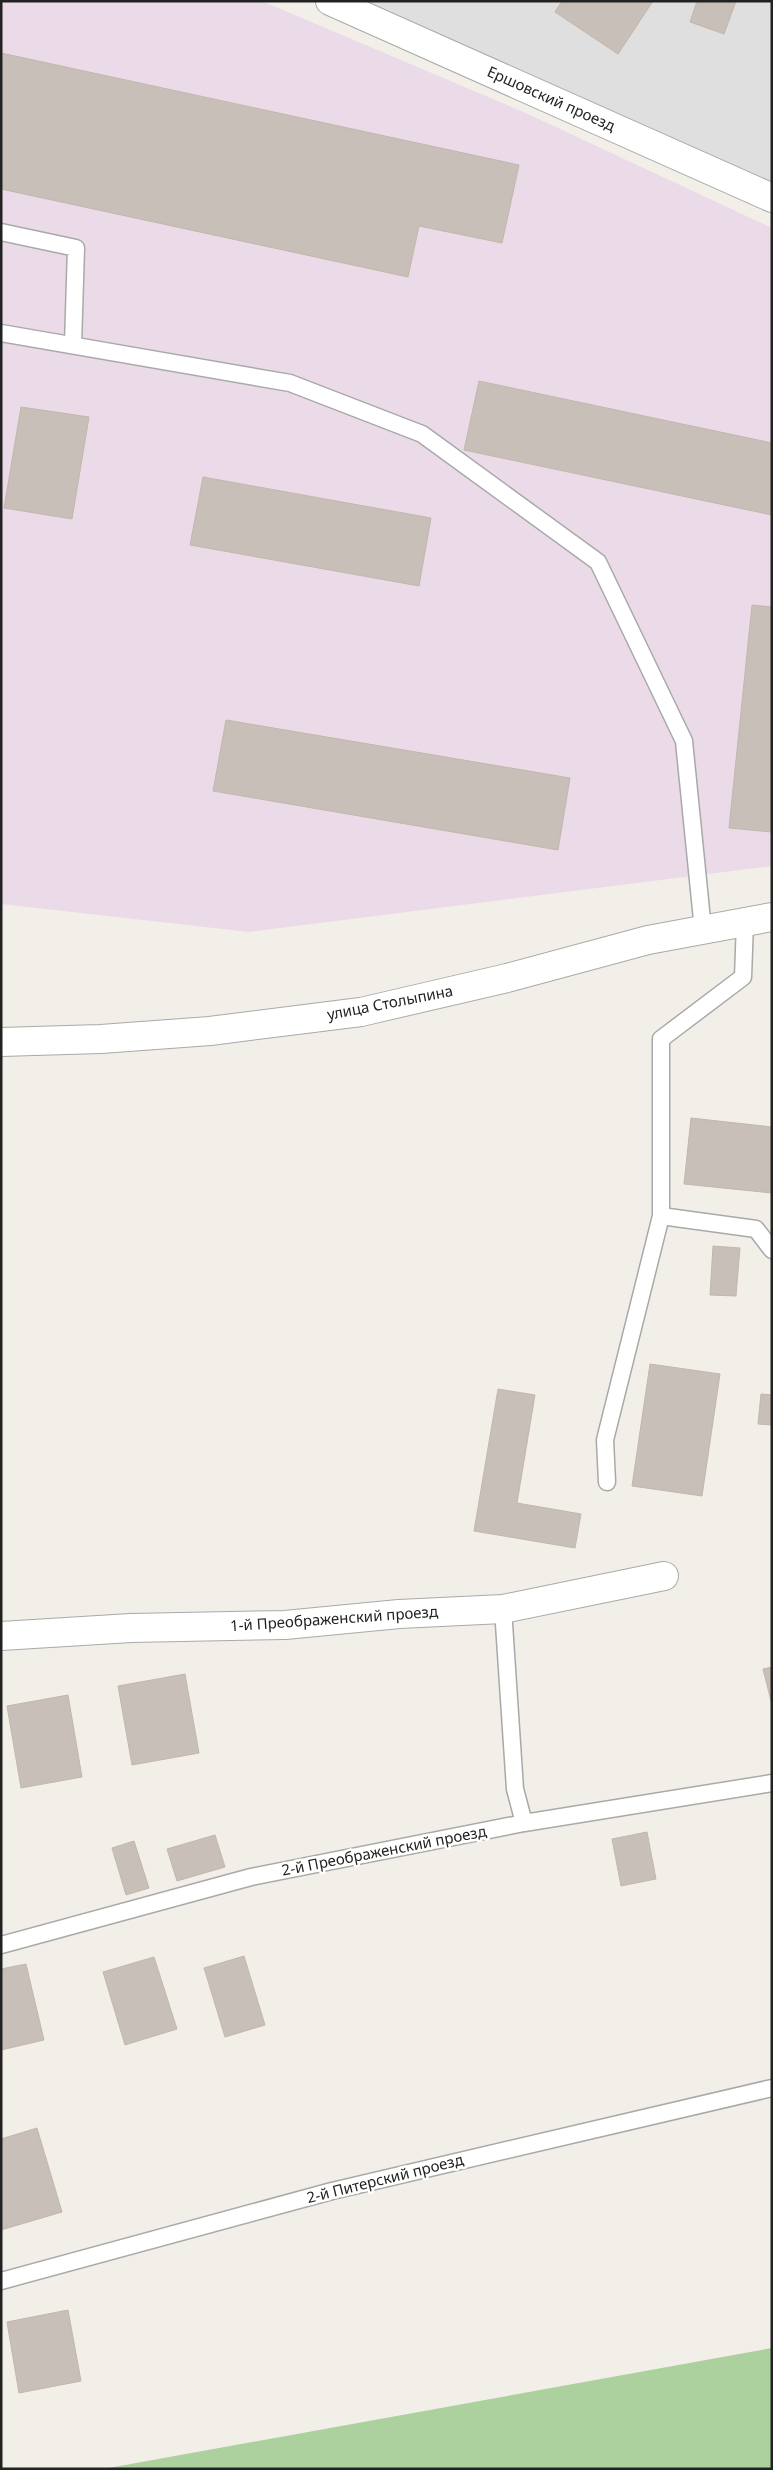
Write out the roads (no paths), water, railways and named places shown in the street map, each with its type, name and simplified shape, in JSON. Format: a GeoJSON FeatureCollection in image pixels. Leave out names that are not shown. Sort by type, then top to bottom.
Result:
{"type":"FeatureCollection","features":[{"type":"Feature","properties":{"kind":"street","name":"Ершовский проезд"},"geometry":{"type":"LineString","coordinates":[[330,1],[772,198]]}},
{"type":"Feature","properties":{"kind":"street","name":"улица Столыпина"},"geometry":{"type":"LineString","coordinates":[[1,1042],[101,1039],[210,1031],[360,1012],[507,978],[648,940],[772,917]]}},
{"type":"Feature","properties":{"kind":"street","name":"1-й Преображенский проезд"},"geometry":{"type":"LineString","coordinates":[[1,1636],[131,1628],[285,1625],[399,1614],[503,1609],[664,1576]]}},
{"type":"Feature","properties":{"kind":"lane"},"geometry":{"type":"LineString","coordinates":[[1,232],[76,248],[73,345]]}},
{"type":"Feature","properties":{"kind":"lane"},"geometry":{"type":"LineString","coordinates":[[1,333],[290,383],[422,434],[598,562],[684,741],[703,930]]}},
{"type":"Feature","properties":{"kind":"lane"},"geometry":{"type":"LineString","coordinates":[[607,1482],[605,1440],[661,1216],[661,1039],[743,977],[745,922]]}},
{"type":"Feature","properties":{"kind":"lane"},"geometry":{"type":"LineString","coordinates":[[661,1216],[756,1229],[772,1250]]}},
{"type":"Feature","properties":{"kind":"lane"},"geometry":{"type":"LineString","coordinates":[[503,1609],[515,1789],[524,1823]]}},
{"type":"Feature","properties":{"kind":"lane","name":"2-й Преображенский проезд"},"geometry":{"type":"LineString","coordinates":[[1,1945],[251,1877],[524,1823],[772,1783]]}},
{"type":"Feature","properties":{"kind":"lane","name":"2-й Питерский проезд"},"geometry":{"type":"LineString","coordinates":[[1,2281],[332,2191],[772,2088]]}}]}
